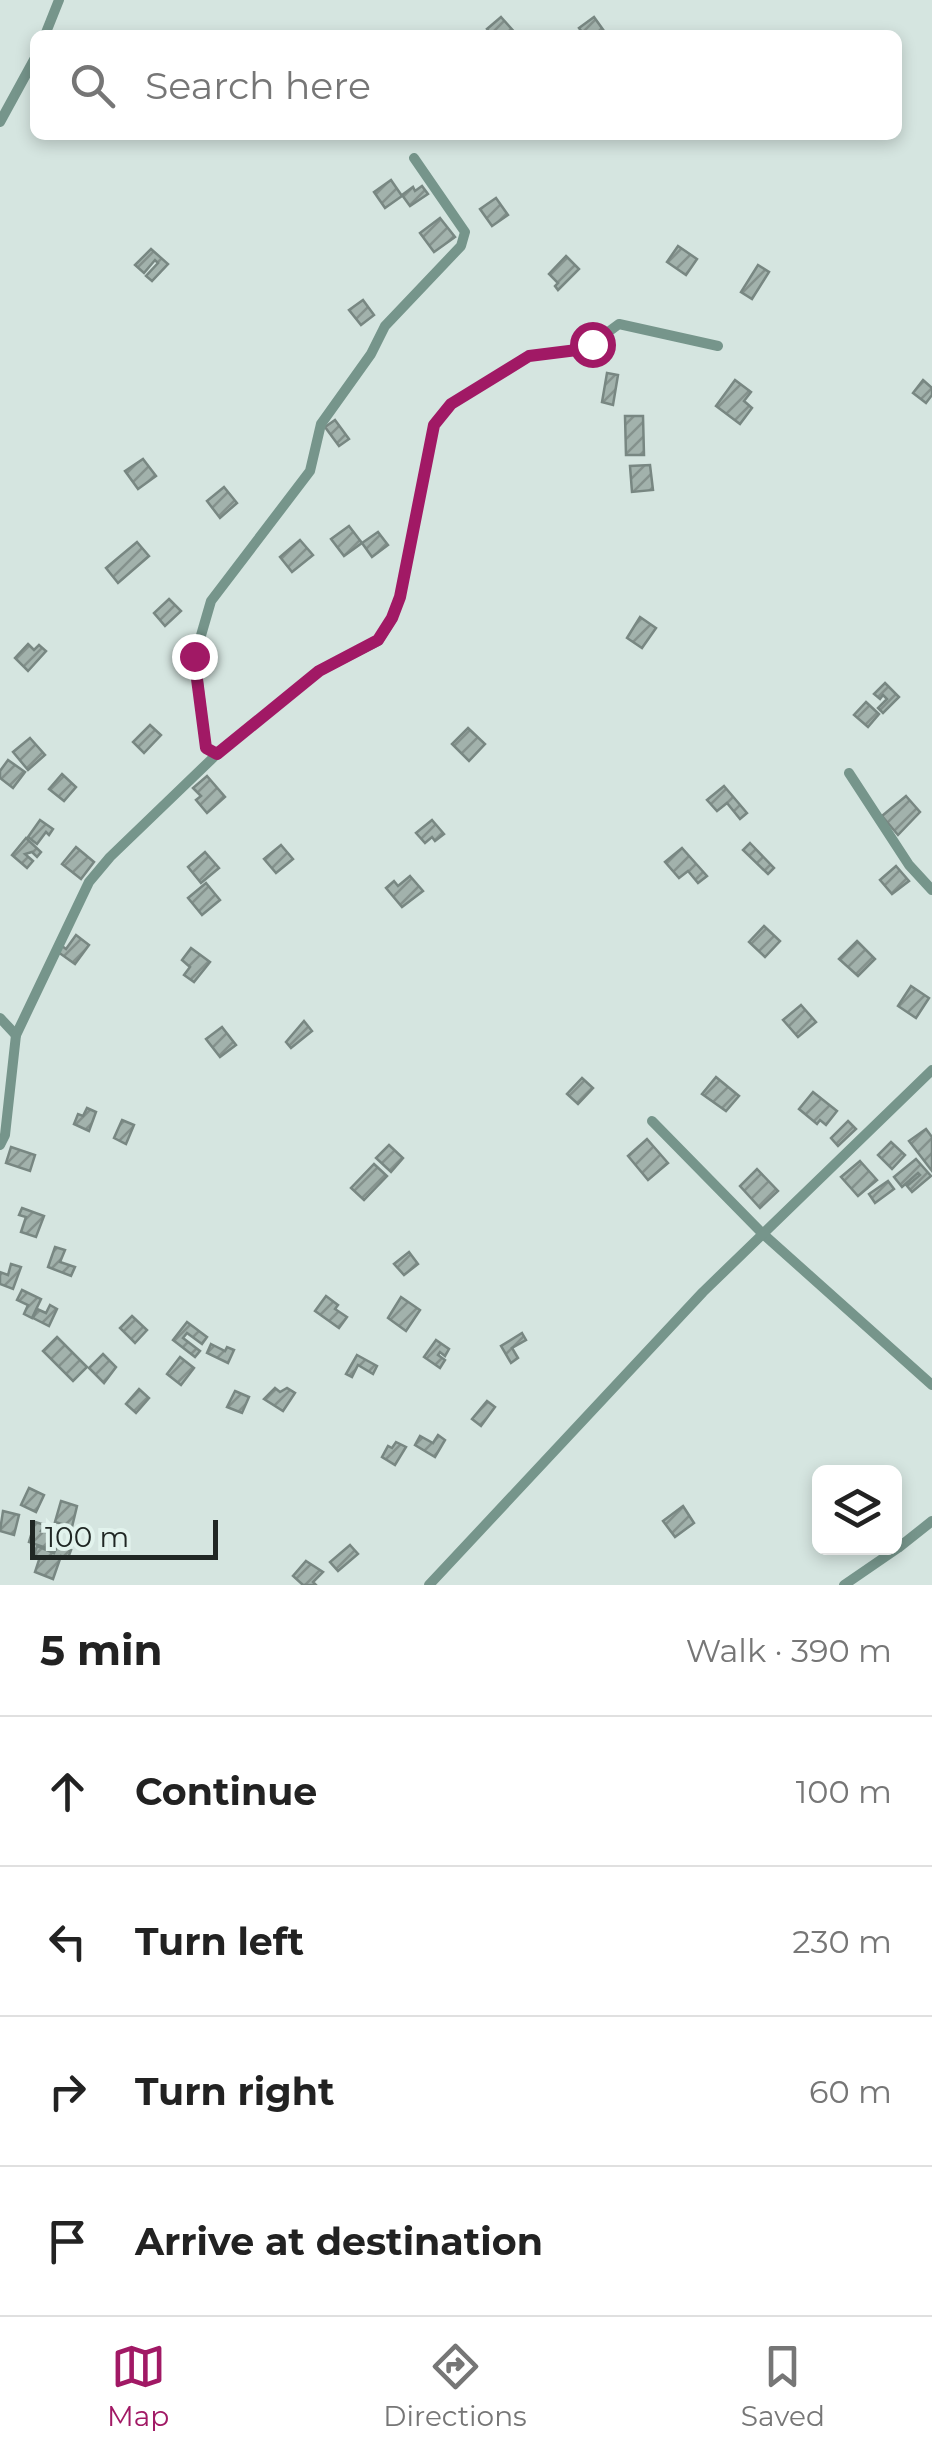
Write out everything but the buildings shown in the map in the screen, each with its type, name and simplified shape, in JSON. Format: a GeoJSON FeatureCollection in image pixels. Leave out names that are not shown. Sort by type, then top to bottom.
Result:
{"type":"FeatureCollection","features":[{"type":"Feature","properties":{"kind":"street"},"geometry":{"type":"LineString","coordinates":[[47,30],[60,0]]}},
{"type":"Feature","properties":{"kind":"street"},"geometry":{"type":"LineString","coordinates":[[0,122],[30,67]]}},
{"type":"Feature","properties":{"kind":"street"},"geometry":{"type":"LineString","coordinates":[[217,754],[206,748],[194,656],[212,601],[310,471],[321,424],[371,354],[384,326],[461,246],[465,232],[456,215],[414,158]]}},
{"type":"Feature","properties":{"kind":"street"},"geometry":{"type":"LineString","coordinates":[[0,1145],[6,1135],[16,1035],[89,882],[217,754],[319,671],[378,640],[392,618],[400,597],[434,425],[451,404],[529,356],[577,350],[619,324],[718,346]]}},
{"type":"Feature","properties":{"kind":"street"},"geometry":{"type":"LineString","coordinates":[[849,774],[910,865],[932,890]]}},
{"type":"Feature","properties":{"kind":"street"},"geometry":{"type":"LineString","coordinates":[[0,1018],[16,1035]]}},
{"type":"Feature","properties":{"kind":"street"},"geometry":{"type":"LineString","coordinates":[[428,1585],[762,1233],[932,1070]]}},
{"type":"Feature","properties":{"kind":"street"},"geometry":{"type":"LineString","coordinates":[[652,1120],[762,1233],[932,1386]]}},
{"type":"Feature","properties":{"kind":"street"},"geometry":{"type":"LineString","coordinates":[[844,1585],[932,1521]]}},
{"type":"Feature","properties":{"kind":"route"},"geometry":{"type":"LineString","coordinates":[[194,656],[206,748],[217,754],[319,671],[378,640],[400,597],[434,425],[451,404],[529,356],[577,350],[592,344]]}}]}
